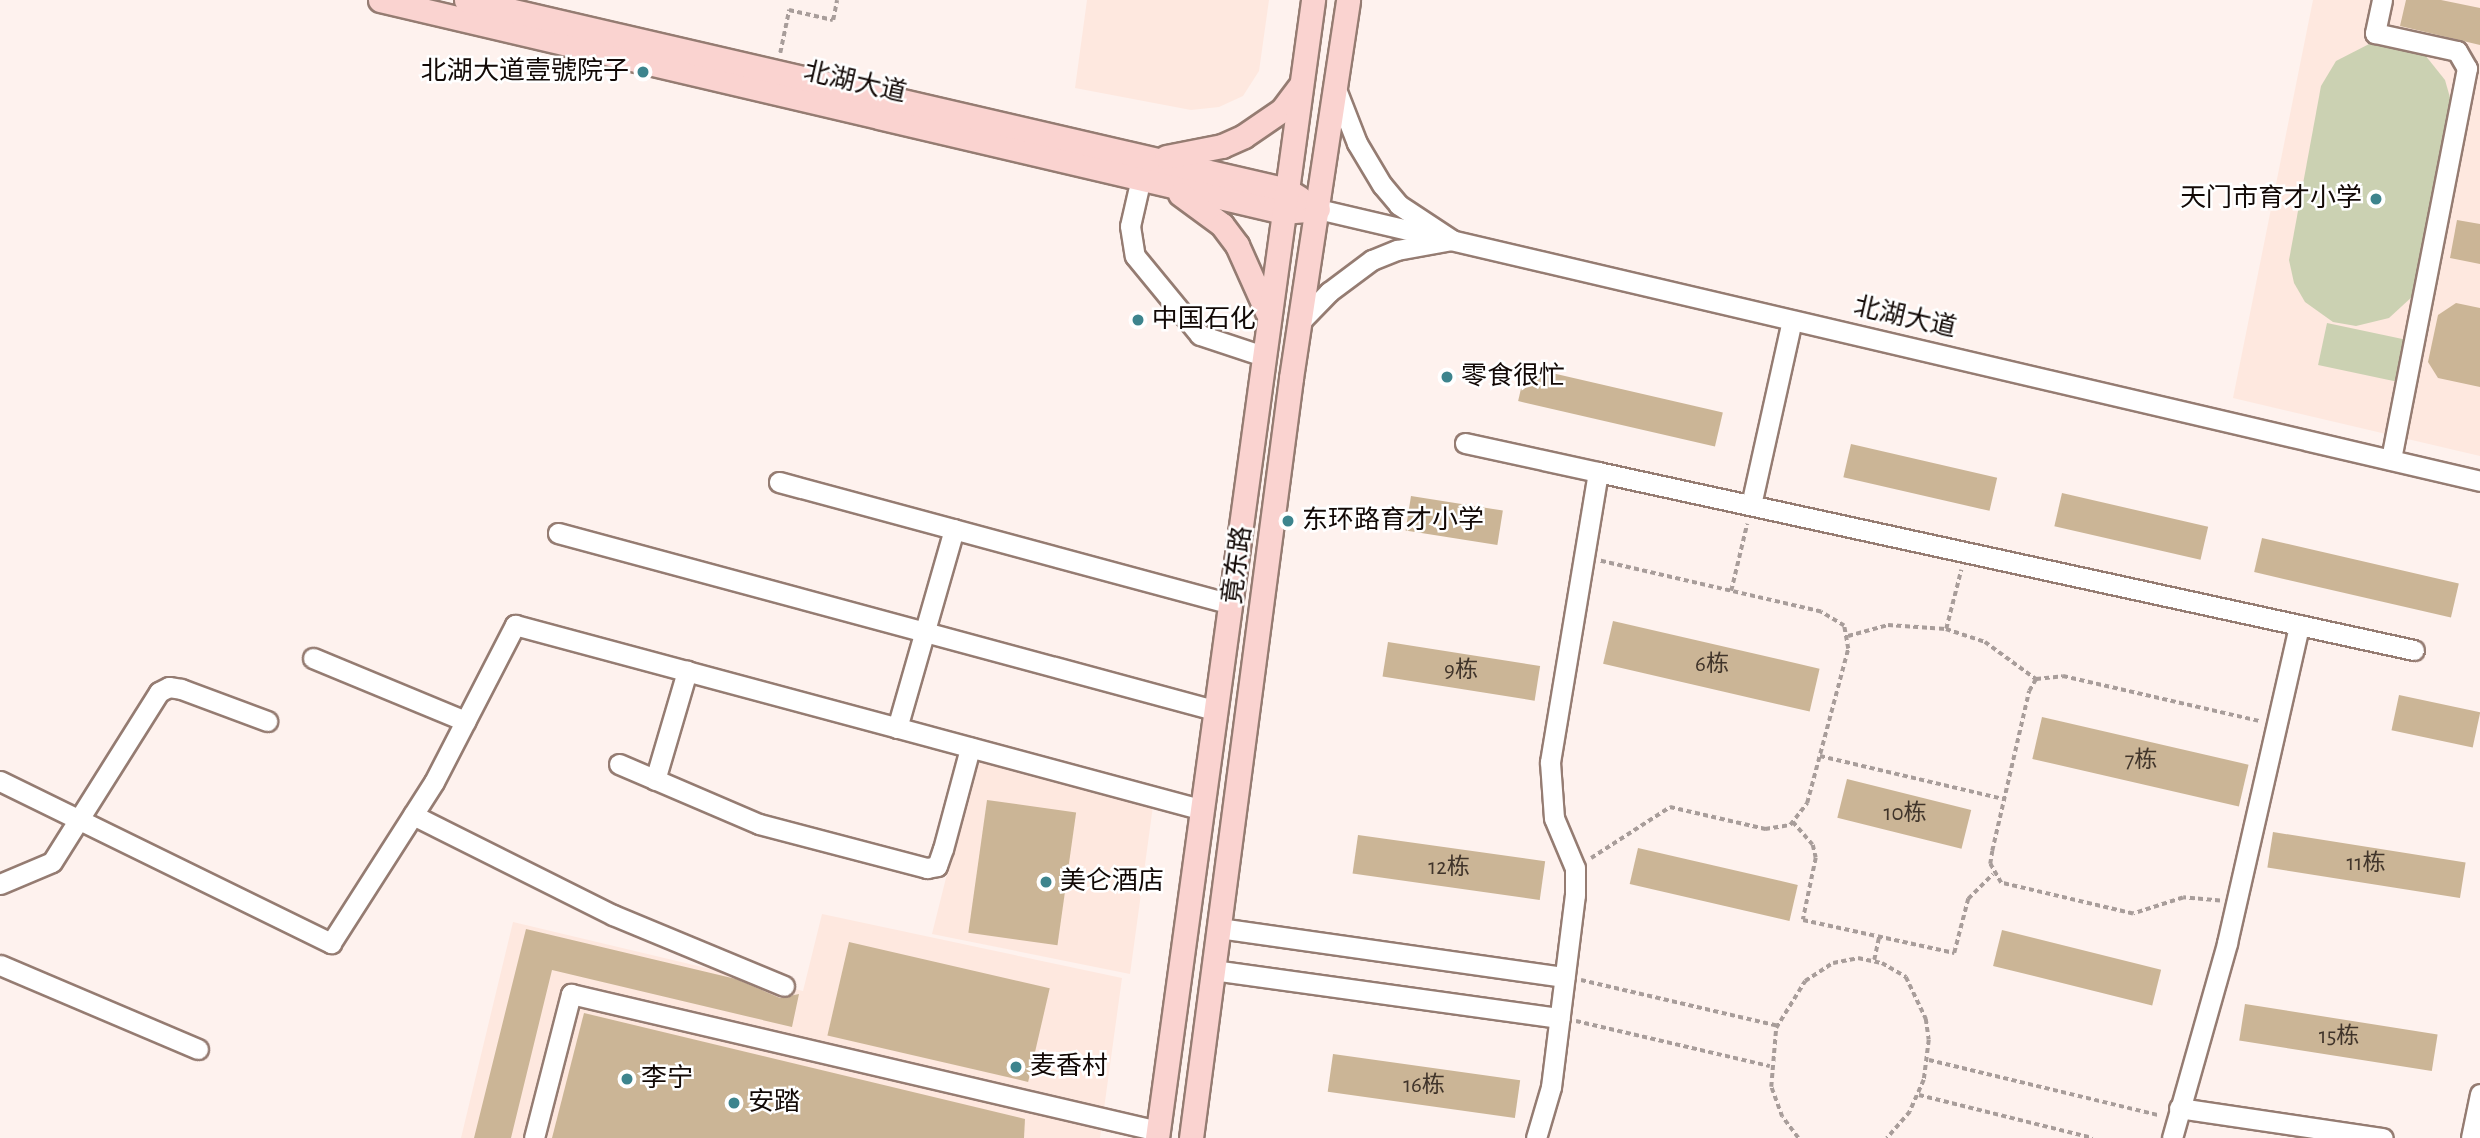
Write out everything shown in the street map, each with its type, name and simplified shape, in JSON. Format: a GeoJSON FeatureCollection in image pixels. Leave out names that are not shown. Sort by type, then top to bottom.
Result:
{"type":"FeatureCollection","features":[{"type":"Feature","properties":{"kind":"main road","name":"北湖大道"},"geometry":{"type":"LineString","coordinates":[[380,0],[421,5],[1318,209]]}},
{"type":"Feature","properties":{"kind":"main road","name":"北湖大道"},"geometry":{"type":"LineString","coordinates":[[467,0],[776,72],[1144,168]]}},
{"type":"Feature","properties":{"kind":"main road","name":"竟东路"},"geometry":{"type":"LineString","coordinates":[[1158,1134],[1200,809],[1313,0]]}},
{"type":"Feature","properties":{"kind":"main road","name":"竟东路"},"geometry":{"type":"LineString","coordinates":[[1191,1138],[1300,322],[1348,0]]}},
{"type":"Feature","properties":{"kind":"main road"},"geometry":{"type":"LineString","coordinates":[[1144,168],[1223,146],[1264,125],[1302,83]]}},
{"type":"Feature","properties":{"kind":"main road"},"geometry":{"type":"LineString","coordinates":[[1144,168],[1201,205],[1223,225],[1246,263],[1268,316]]}},
{"type":"Feature","properties":{"kind":"street"},"geometry":{"type":"LineString","coordinates":[[2382,0],[2375,33],[2457,51],[2466,68],[2390,460]]}},
{"type":"Feature","properties":{"kind":"street"},"geometry":{"type":"LineString","coordinates":[[1336,89],[1357,144],[1382,185],[1399,205],[1452,240]]}},
{"type":"Feature","properties":{"kind":"street"},"geometry":{"type":"LineString","coordinates":[[1144,168],[1130,226],[1135,256],[1200,335],[1263,356]]}},
{"type":"Feature","properties":{"kind":"street","name":"北湖大道"},"geometry":{"type":"LineString","coordinates":[[1318,209],[2480,481]]}},
{"type":"Feature","properties":{"kind":"street"},"geometry":{"type":"LineString","coordinates":[[1300,322],[1329,292],[1371,260],[1397,250],[1452,240]]}},
{"type":"Feature","properties":{"kind":"street"},"geometry":{"type":"LineString","coordinates":[[1751,505],[1791,320]]}},
{"type":"Feature","properties":{"kind":"street"},"geometry":{"type":"LineString","coordinates":[[1465,443],[2414,650]]}},
{"type":"Feature","properties":{"kind":"street"},"geometry":{"type":"LineString","coordinates":[[1536,1138],[1547,1114],[1565,977],[1575,868],[1554,818],[1549,788],[1598,472]]}},
{"type":"Feature","properties":{"kind":"street"},"geometry":{"type":"LineString","coordinates":[[779,482],[1229,603]]}},
{"type":"Feature","properties":{"kind":"street"},"geometry":{"type":"LineString","coordinates":[[897,728],[954,529]]}},
{"type":"Feature","properties":{"kind":"street"},"geometry":{"type":"LineString","coordinates":[[558,533],[1214,710]]}},
{"type":"Feature","properties":{"kind":"street"},"geometry":{"type":"LineString","coordinates":[[0,780],[331,943],[413,815],[466,721],[515,625],[1200,809]]}},
{"type":"Feature","properties":{"kind":"street"},"geometry":{"type":"LineString","coordinates":[[2299,625],[2235,905],[2176,1122],[2384,1138]]}},
{"type":"Feature","properties":{"kind":"street"},"geometry":{"type":"LineString","coordinates":[[313,658],[466,721]]}},
{"type":"Feature","properties":{"kind":"street"},"geometry":{"type":"LineString","coordinates":[[655,780],[687,671]]}},
{"type":"Feature","properties":{"kind":"street"},"geometry":{"type":"LineString","coordinates":[[0,884],[52,862],[159,692],[169,687],[181,689],[267,721]]}},
{"type":"Feature","properties":{"kind":"street"},"geometry":{"type":"LineString","coordinates":[[619,764],[759,824],[927,868],[937,866],[970,748]]}},
{"type":"Feature","properties":{"kind":"street"},"geometry":{"type":"LineString","coordinates":[[413,815],[613,915],[784,986]]}},
{"type":"Feature","properties":{"kind":"street"},"geometry":{"type":"LineString","coordinates":[[1219,928],[1565,977]]}},
{"type":"Feature","properties":{"kind":"street"},"geometry":{"type":"LineString","coordinates":[[0,965],[198,1049]]}},
{"type":"Feature","properties":{"kind":"street"},"geometry":{"type":"LineString","coordinates":[[1213,970],[1560,1018]]}},
{"type":"Feature","properties":{"kind":"street"},"geometry":{"type":"LineString","coordinates":[[534,1138],[571,994],[1158,1134]]}},
{"type":"Feature","properties":{"kind":"street"},"geometry":{"type":"LineString","coordinates":[[2471,1138],[2480,1094]]}},
{"type":"Feature","properties":{"kind":"path"},"geometry":{"type":"LineString","coordinates":[[776,72],[789,10],[833,20],[837,0]]}},
{"type":"Feature","properties":{"kind":"path"},"geometry":{"type":"LineString","coordinates":[[1731,591],[1751,505]]}},
{"type":"Feature","properties":{"kind":"path"},"geometry":{"type":"LineString","coordinates":[[1946,629],[1965,552]]}},
{"type":"Feature","properties":{"kind":"path"},"geometry":{"type":"LineString","coordinates":[[1575,868],[1670,807],[1765,829],[1793,822],[1807,803],[1848,636],[1844,626],[1821,612],[1584,557]]}},
{"type":"Feature","properties":{"kind":"path"},"geometry":{"type":"LineString","coordinates":[[1848,636],[1888,625],[1946,629],[1985,642],[2036,679],[2063,676],[2276,724]]}},
{"type":"Feature","properties":{"kind":"path"},"geometry":{"type":"LineString","coordinates":[[2036,679],[2029,691],[2004,799],[1990,864],[1993,874],[2012,887],[2133,914],[2195,897],[2235,905]]}},
{"type":"Feature","properties":{"kind":"path"},"geometry":{"type":"LineString","coordinates":[[1820,756],[2004,799]]}},
{"type":"Feature","properties":{"kind":"path"},"geometry":{"type":"LineString","coordinates":[[1793,822],[1813,845],[1816,858],[1804,920],[1954,953],[1968,900],[1993,874]]}},
{"type":"Feature","properties":{"kind":"path"},"geometry":{"type":"LineString","coordinates":[[1874,960],[1879,936]]}},
{"type":"Feature","properties":{"kind":"path"},"geometry":{"type":"LineString","coordinates":[[1798,1138],[1775,1103],[1770,1066],[1778,1026],[1793,995],[1818,970],[1847,959],[1874,960],[1895,969],[1913,987],[1926,1019],[1929,1060],[1919,1095],[1887,1138]]}},
{"type":"Feature","properties":{"kind":"path"},"geometry":{"type":"LineString","coordinates":[[1565,977],[1778,1026]]}},
{"type":"Feature","properties":{"kind":"path"},"geometry":{"type":"LineString","coordinates":[[1560,1018],[1770,1066]]}},
{"type":"Feature","properties":{"kind":"path"},"geometry":{"type":"LineString","coordinates":[[1929,1060],[2176,1122]]}},
{"type":"Feature","properties":{"kind":"path"},"geometry":{"type":"LineString","coordinates":[[1919,1095],[2093,1138]]}},
{"type":"Feature","properties":{"kind":"shaded area"},"geometry":{"type":"Polygon","coordinates":[[[1087,0],[1269,0],[1259,71],[1243,96],[1219,107],[1191,110],[1075,88],[1087,0]]]}},
{"type":"Feature","properties":{"kind":"shaded area","name":"天门市育才小学"},"geometry":{"type":"Polygon","coordinates":[[[2313,0],[2480,0],[2480,456],[2233,398],[2313,0]]]}},
{"type":"Feature","properties":{"kind":"shaded area"},"geometry":{"type":"Polygon","coordinates":[[[976,758],[1153,806],[1130,974],[932,934],[976,758]]]}},
{"type":"Feature","properties":{"kind":"shaded area"},"geometry":{"type":"Polygon","coordinates":[[[822,914],[1122,978],[1100,1138],[461,1138],[513,922],[803,991],[822,914]]]}},
{"type":"Feature","properties":{"kind":"green space"},"geometry":{"type":"Polygon","coordinates":[[[2373,42],[2425,55],[2445,80],[2451,101],[2414,295],[2389,318],[2356,326],[2333,322],[2305,302],[2294,283],[2289,260],[2321,86],[2336,61],[2373,42]]]}},
{"type":"Feature","properties":{"kind":"green space"},"geometry":{"type":"Polygon","coordinates":[[[2327,323],[2407,340],[2398,382],[2318,365],[2327,323]]]}},
{"type":"Feature","properties":{"kind":"building"},"geometry":{"type":"Polygon","coordinates":[[[2406,0],[2441,0],[2480,8],[2480,45],[2400,26],[2406,0]]]}},
{"type":"Feature","properties":{"kind":"building"},"geometry":{"type":"Polygon","coordinates":[[[2457,220],[2480,224],[2480,264],[2450,258],[2457,220]]]}},
{"type":"Feature","properties":{"kind":"building"},"geometry":{"type":"Polygon","coordinates":[[[2456,303],[2480,308],[2480,387],[2438,378],[2428,362],[2438,315],[2456,303]]]}},
{"type":"Feature","properties":{"kind":"building"},"geometry":{"type":"Polygon","coordinates":[[[1526,367],[1723,412],[1715,447],[1518,401],[1526,367]]]}},
{"type":"Feature","properties":{"kind":"building"},"geometry":{"type":"Polygon","coordinates":[[[1851,444],[1997,478],[1990,511],[1843,477],[1851,444]]]}},
{"type":"Feature","properties":{"kind":"building"},"geometry":{"type":"Polygon","coordinates":[[[2062,493],[2208,527],[2201,560],[2054,526],[2062,493]]]}},
{"type":"Feature","properties":{"kind":"building"},"geometry":{"type":"Polygon","coordinates":[[[1411,496],[1503,511],[1497,545],[1406,531],[1411,496]]]}},
{"type":"Feature","properties":{"kind":"building"},"geometry":{"type":"Polygon","coordinates":[[[2262,538],[2459,583],[2451,618],[2254,572],[2262,538]]]}},
{"type":"Feature","properties":{"kind":"building"},"geometry":{"type":"Polygon","coordinates":[[[1613,621],[1820,669],[1810,712],[1603,664],[1613,621]]]}},
{"type":"Feature","properties":{"kind":"building"},"geometry":{"type":"Polygon","coordinates":[[[1388,642],[1540,666],[1535,701],[1383,677],[1388,642]]]}},
{"type":"Feature","properties":{"kind":"building"},"geometry":{"type":"Polygon","coordinates":[[[2399,695],[2480,712],[2473,747],[2392,730],[2399,695]]]}},
{"type":"Feature","properties":{"kind":"building"},"geometry":{"type":"Polygon","coordinates":[[[2042,717],[2249,765],[2239,807],[2032,759],[2042,717]]]}},
{"type":"Feature","properties":{"kind":"building"},"geometry":{"type":"Polygon","coordinates":[[[1847,779],[1971,810],[1962,849],[1837,818],[1847,779]]]}},
{"type":"Feature","properties":{"kind":"building"},"geometry":{"type":"Polygon","coordinates":[[[987,800],[1076,813],[1057,945],[968,933],[987,800]]]}},
{"type":"Feature","properties":{"kind":"building"},"geometry":{"type":"Polygon","coordinates":[[[2273,832],[2466,863],[2460,898],[2267,868],[2273,832]]]}},
{"type":"Feature","properties":{"kind":"building"},"geometry":{"type":"Polygon","coordinates":[[[1358,835],[1545,861],[1540,900],[1353,874],[1358,835]]]}},
{"type":"Feature","properties":{"kind":"building"},"geometry":{"type":"Polygon","coordinates":[[[1638,848],[1798,885],[1789,921],[1630,884],[1638,848]]]}},
{"type":"Feature","properties":{"kind":"building"},"geometry":{"type":"Polygon","coordinates":[[[526,929],[736,979],[780,998],[799,994],[792,1027],[552,970],[511,1138],[474,1138],[526,929]]]}},
{"type":"Feature","properties":{"kind":"building"},"geometry":{"type":"Polygon","coordinates":[[[2002,930],[2161,970],[2152,1006],[1993,966],[2002,930]]]}},
{"type":"Feature","properties":{"kind":"building"},"geometry":{"type":"Polygon","coordinates":[[[849,942],[1050,988],[1028,1082],[827,1036],[849,942]]]}},
{"type":"Feature","properties":{"kind":"building"},"geometry":{"type":"Polygon","coordinates":[[[2245,1004],[2438,1035],[2432,1071],[2239,1041],[2245,1004]]]}},
{"type":"Feature","properties":{"kind":"building"},"geometry":{"type":"Polygon","coordinates":[[[584,1013],[1025,1119],[1024,1138],[552,1138],[584,1013]]]}},
{"type":"Feature","properties":{"kind":"building"},"geometry":{"type":"Polygon","coordinates":[[[1333,1054],[1520,1080],[1515,1118],[1328,1092],[1333,1054]]]}},
{"type":"Feature","properties":{"kind":"place","name":"北湖大道壹號院子"},"geometry":{"type":"Point","coordinates":[643,72]}},
{"type":"Feature","properties":{"kind":"place","name":"天门市育才小学"},"geometry":{"type":"Point","coordinates":[2376,199]}},
{"type":"Feature","properties":{"kind":"place","name":"中国石化"},"geometry":{"type":"Point","coordinates":[1138,320]}},
{"type":"Feature","properties":{"kind":"place","name":"零食很忙"},"geometry":{"type":"Point","coordinates":[1447,377]}},
{"type":"Feature","properties":{"kind":"place","name":"东环路育才小学"},"geometry":{"type":"Point","coordinates":[1288,521]}},
{"type":"Feature","properties":{"kind":"place","name":"美仑酒店"},"geometry":{"type":"Point","coordinates":[1046,882]}},
{"type":"Feature","properties":{"kind":"place","name":"麦香村"},"geometry":{"type":"Point","coordinates":[1016,1067]}},
{"type":"Feature","properties":{"kind":"place","name":"李宁"},"geometry":{"type":"Point","coordinates":[627,1079]}},
{"type":"Feature","properties":{"kind":"place","name":"安踏"},"geometry":{"type":"Point","coordinates":[734,1103]}}]}
